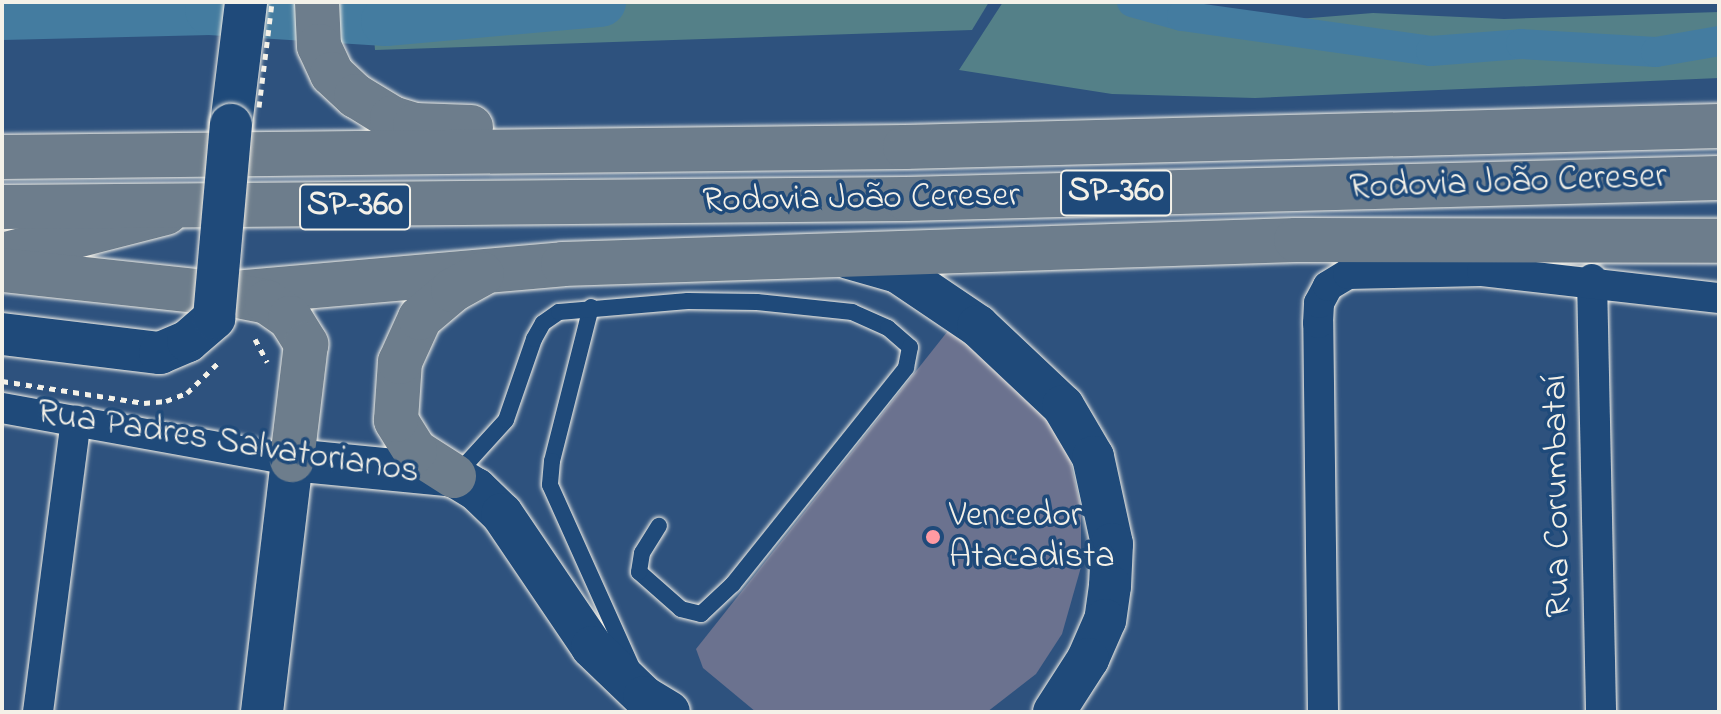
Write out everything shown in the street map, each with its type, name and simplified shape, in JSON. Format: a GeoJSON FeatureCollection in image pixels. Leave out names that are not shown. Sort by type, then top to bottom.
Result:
{"type":"FeatureCollection","features":[{"type":"Feature","properties":{"kind":"main road"},"geometry":{"type":"LineString","coordinates":[[2,334],[160,353],[188,341],[214,318],[246,2]]}},
{"type":"Feature","properties":{"kind":"main road"},"geometry":{"type":"LineString","coordinates":[[317,2],[319,46],[332,74],[356,96],[392,118],[415,125],[624,128],[829,145]]}},
{"type":"Feature","properties":{"kind":"main road"},"geometry":{"type":"LineString","coordinates":[[1618,127],[1719,110]]}},
{"type":"Feature","properties":{"kind":"main road","name":"Rodovia João Cereser"},"geometry":{"type":"LineString","coordinates":[[2,157],[829,145],[1719,126]]}},
{"type":"Feature","properties":{"kind":"main road","name":"Rodovia João Cereser"},"geometry":{"type":"LineString","coordinates":[[2,207],[906,199],[1719,178]]}},
{"type":"Feature","properties":{"kind":"main road"},"geometry":{"type":"LineString","coordinates":[[2,255],[196,205]]}},
{"type":"Feature","properties":{"kind":"main road"},"geometry":{"type":"LineString","coordinates":[[223,294],[563,264],[1296,240],[1719,241]]}},
{"type":"Feature","properties":{"kind":"main road"},"geometry":{"type":"LineString","coordinates":[[839,255],[898,272],[978,326],[1063,406],[1093,457],[1105,498],[1112,544],[1105,620],[1088,659],[1054,712]]}},
{"type":"Feature","properties":{"kind":"main road"},"geometry":{"type":"LineString","coordinates":[[2,270],[223,294],[267,302],[290,318],[306,344],[262,712]]}},
{"type":"Feature","properties":{"kind":"main road"},"geometry":{"type":"LineString","coordinates":[[489,271],[453,290],[420,318],[400,362],[396,420],[415,451],[454,476],[502,514],[592,647],[649,707]]}},
{"type":"Feature","properties":{"kind":"main road","name":"Rua Padres Salvatorianos"},"geometry":{"type":"LineString","coordinates":[[292,460],[454,476]]}},
{"type":"Feature","properties":{"kind":"street"},"geometry":{"type":"LineString","coordinates":[[1323,712],[1318,323],[1319,303],[1328,286],[1348,274],[1482,271],[1592,279],[1719,298]]}},
{"type":"Feature","properties":{"kind":"street","name":"Rua Corumbataí"},"geometry":{"type":"LineString","coordinates":[[1592,279],[1601,712]]}},
{"type":"Feature","properties":{"kind":"street","name":"Rua Padres Salvatorianos"},"geometry":{"type":"LineString","coordinates":[[2,408],[292,460]]}},
{"type":"Feature","properties":{"kind":"street"},"geometry":{"type":"LineString","coordinates":[[38,712],[76,420]]}},
{"type":"Feature","properties":{"kind":"lane"},"geometry":{"type":"LineString","coordinates":[[454,476],[506,420],[543,323],[559,312],[591,307],[757,302],[852,312],[888,328],[910,347],[906,368],[733,584],[701,614],[681,609],[639,572],[642,553],[659,526]]}},
{"type":"Feature","properties":{"kind":"lane"},"geometry":{"type":"LineString","coordinates":[[591,307],[552,461],[550,485],[609,605],[649,707]]}},
{"type":"Feature","properties":{"kind":"green space"},"geometry":{"type":"Polygon","coordinates":[[[371,2],[989,2],[972,30],[375,50],[371,2]]]}},
{"type":"Feature","properties":{"kind":"green space"},"geometry":{"type":"Polygon","coordinates":[[[1003,2],[1168,2],[1273,21],[1373,13],[1504,19],[1719,12],[1719,78],[1255,98],[1112,94],[959,70],[1003,2]]]}},
{"type":"Feature","properties":{"kind":"building","name":"Vencedor Atacadista"},"geometry":{"type":"Polygon","coordinates":[[[951,327],[1018,382],[1066,443],[1081,507],[1081,567],[1062,634],[1036,674],[987,712],[756,712],[703,668],[696,649],[951,327]]]}},
{"type":"Feature","properties":{"kind":"waterway"},"geometry":{"type":"LineString","coordinates":[[2,15],[210,10],[386,21],[601,2]]}},
{"type":"Feature","properties":{"kind":"waterway"},"geometry":{"type":"LineString","coordinates":[[1132,2],[1182,16],[1431,51],[1521,44],[1656,52],[1719,41]]}},
{"type":"Feature","properties":{"kind":"place","name":"Vencedor Atacadista"},"geometry":{"type":"Point","coordinates":[933,537]}}]}
